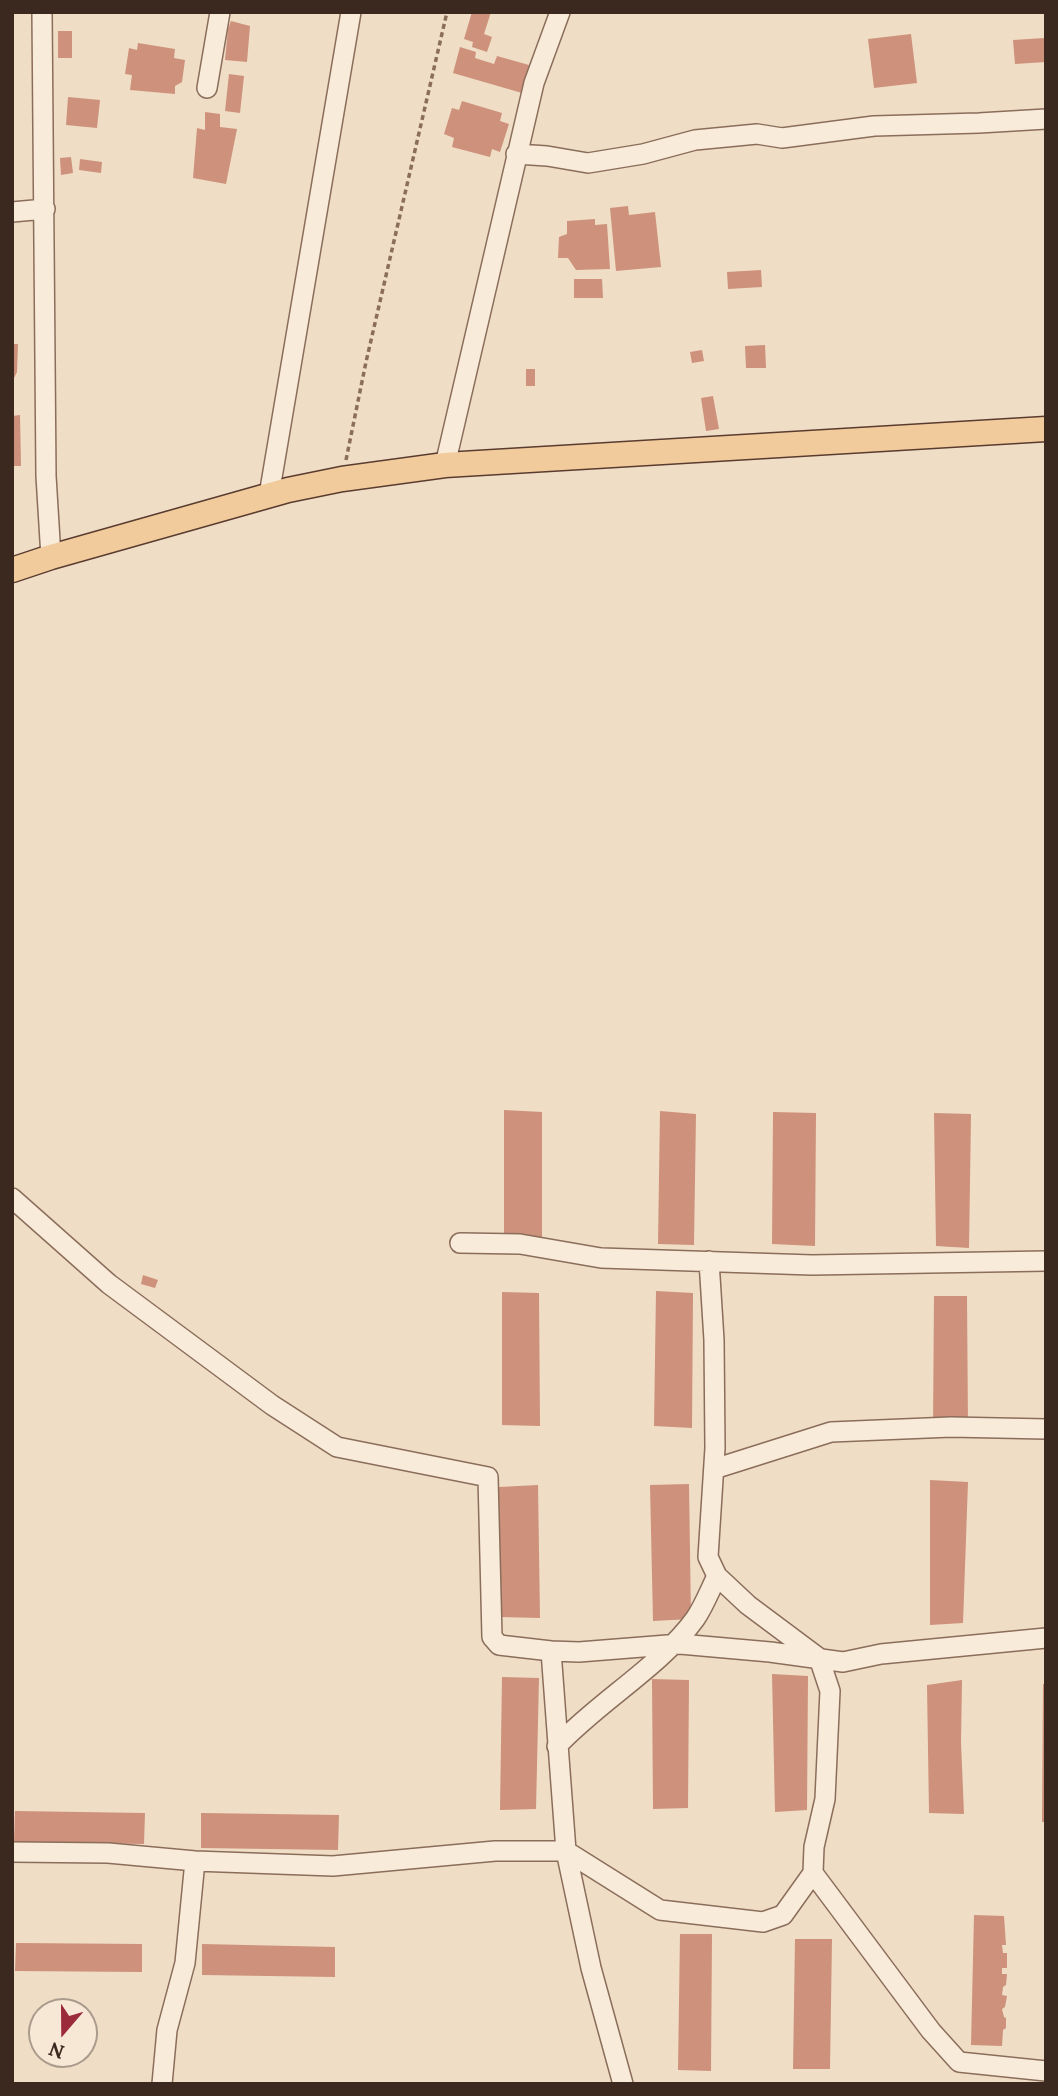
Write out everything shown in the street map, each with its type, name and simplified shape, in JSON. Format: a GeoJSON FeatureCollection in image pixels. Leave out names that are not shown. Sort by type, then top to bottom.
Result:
{"type":"FeatureCollection","features":[{"type":"Feature","properties":{"kind":"main road"},"geometry":{"type":"LineString","coordinates":[[12,570],[269,495],[342,479],[444,465],[1046,429]]}},
{"type":"Feature","properties":{"kind":"street"},"geometry":{"type":"LineString","coordinates":[[42,12],[46,476],[51,557]]}},
{"type":"Feature","properties":{"kind":"street"},"geometry":{"type":"LineString","coordinates":[[207,88],[220,12]]}},
{"type":"Feature","properties":{"kind":"street"},"geometry":{"type":"LineString","coordinates":[[269,495],[351,12]]}},
{"type":"Feature","properties":{"kind":"street"},"geometry":{"type":"LineString","coordinates":[[444,465],[534,83],[560,12]]}},
{"type":"Feature","properties":{"kind":"street"},"geometry":{"type":"LineString","coordinates":[[516,154],[588,163],[643,154],[695,140],[757,134],[782,138],[874,126],[1046,119]]}},
{"type":"Feature","properties":{"kind":"street"},"geometry":{"type":"LineString","coordinates":[[12,212],[45,209]]}},
{"type":"Feature","properties":{"kind":"street"},"geometry":{"type":"LineString","coordinates":[[12,1198],[109,1284],[272,1405],[337,1447],[488,1477],[492,1637],[499,1645],[579,1652],[671,1645],[770,1652],[844,1662],[881,1654],[1046,1638]]}},
{"type":"Feature","properties":{"kind":"street"},"geometry":{"type":"LineString","coordinates":[[460,1243],[520,1244],[601,1258],[812,1265],[1046,1261]]}},
{"type":"Feature","properties":{"kind":"street"},"geometry":{"type":"LineString","coordinates":[[12,1852],[108,1853],[195,1861],[333,1866],[495,1851],[566,1852],[660,1910],[763,1922],[783,1915],[813,1874],[814,1847],[825,1799],[830,1691],[819,1658],[748,1605],[717,1576],[708,1557],[714,1469],[714,1340],[709,1261]]}},
{"type":"Feature","properties":{"kind":"street"},"geometry":{"type":"LineString","coordinates":[[714,1469],[831,1432],[951,1427],[1046,1429]]}},
{"type":"Feature","properties":{"kind":"street"},"geometry":{"type":"LineString","coordinates":[[557,1746],[671,1645],[695,1618],[717,1576]]}},
{"type":"Feature","properties":{"kind":"street"},"geometry":{"type":"LineString","coordinates":[[551,1651],[566,1852],[591,1968],[623,2084]]}},
{"type":"Feature","properties":{"kind":"street"},"geometry":{"type":"LineString","coordinates":[[162,2084],[167,2030],[185,1963],[195,1861]]}},
{"type":"Feature","properties":{"kind":"street"},"geometry":{"type":"LineString","coordinates":[[813,1874],[896,1987],[959,2062],[1046,2071]]}},
{"type":"Feature","properties":{"kind":"path"},"geometry":{"type":"LineString","coordinates":[[342,479],[447,12]]}},
{"type":"Feature","properties":{"kind":"building"},"geometry":{"type":"Polygon","coordinates":[[[472,12],[491,12],[484,34],[492,37],[487,52],[472,47],[473,42],[464,39],[472,12]]]}},
{"type":"Feature","properties":{"kind":"building"},"geometry":{"type":"Polygon","coordinates":[[[231,21],[250,26],[247,62],[225,60],[231,21]]]}},
{"type":"Feature","properties":{"kind":"building"},"geometry":{"type":"Polygon","coordinates":[[[58,31],[72,31],[72,58],[58,58],[58,31]]]}},
{"type":"Feature","properties":{"kind":"building"},"geometry":{"type":"Polygon","coordinates":[[[911,34],[917,83],[874,88],[868,39],[911,34]]]}},
{"type":"Feature","properties":{"kind":"building"},"geometry":{"type":"Polygon","coordinates":[[[1044,38],[1046,62],[1015,64],[1013,40],[1044,38]]]}},
{"type":"Feature","properties":{"kind":"building"},"geometry":{"type":"Polygon","coordinates":[[[138,43],[175,49],[174,58],[185,60],[182,82],[175,86],[175,94],[130,90],[132,75],[125,74],[129,48],[137,50],[138,43]]]}},
{"type":"Feature","properties":{"kind":"building"},"geometry":{"type":"Polygon","coordinates":[[[460,47],[476,52],[475,58],[494,64],[497,56],[529,65],[522,93],[453,73],[460,47]]]}},
{"type":"Feature","properties":{"kind":"building"},"geometry":{"type":"Polygon","coordinates":[[[229,74],[244,76],[240,113],[225,111],[229,74]]]}},
{"type":"Feature","properties":{"kind":"building"},"geometry":{"type":"Polygon","coordinates":[[[68,97],[100,100],[97,128],[66,125],[68,97]]]}},
{"type":"Feature","properties":{"kind":"building"},"geometry":{"type":"Polygon","coordinates":[[[462,101],[502,113],[500,121],[509,124],[500,152],[492,149],[490,157],[452,147],[454,138],[444,134],[452,108],[459,110],[462,101]]]}},
{"type":"Feature","properties":{"kind":"building"},"geometry":{"type":"Polygon","coordinates":[[[205,112],[220,114],[220,127],[237,129],[226,184],[193,178],[197,128],[205,130],[205,112]]]}},
{"type":"Feature","properties":{"kind":"building"},"geometry":{"type":"Polygon","coordinates":[[[71,157],[73,173],[61,175],[60,158],[71,157]]]}},
{"type":"Feature","properties":{"kind":"building"},"geometry":{"type":"Polygon","coordinates":[[[80,159],[102,162],[101,173],[79,170],[80,159]]]}},
{"type":"Feature","properties":{"kind":"building"},"geometry":{"type":"Polygon","coordinates":[[[628,206],[629,215],[655,212],[661,267],[616,271],[610,208],[628,206]]]}},
{"type":"Feature","properties":{"kind":"building"},"geometry":{"type":"Polygon","coordinates":[[[595,219],[595,225],[607,224],[610,269],[576,270],[568,258],[558,258],[559,237],[567,234],[567,221],[595,219]]]}},
{"type":"Feature","properties":{"kind":"building"},"geometry":{"type":"Polygon","coordinates":[[[761,270],[762,287],[728,289],[727,272],[761,270]]]}},
{"type":"Feature","properties":{"kind":"building"},"geometry":{"type":"Polygon","coordinates":[[[574,279],[602,279],[603,298],[574,298],[574,279]]]}},
{"type":"Feature","properties":{"kind":"building"},"geometry":{"type":"Polygon","coordinates":[[[12,344],[18,344],[17,372],[12,382],[12,344]]]}},
{"type":"Feature","properties":{"kind":"building"},"geometry":{"type":"Polygon","coordinates":[[[765,345],[766,368],[746,368],[745,346],[765,345]]]}},
{"type":"Feature","properties":{"kind":"building"},"geometry":{"type":"Polygon","coordinates":[[[702,350],[704,361],[692,363],[690,352],[702,350]]]}},
{"type":"Feature","properties":{"kind":"building"},"geometry":{"type":"Polygon","coordinates":[[[526,369],[535,369],[535,386],[526,386],[526,369]]]}},
{"type":"Feature","properties":{"kind":"building"},"geometry":{"type":"Polygon","coordinates":[[[713,396],[719,429],[706,431],[701,398],[713,396]]]}},
{"type":"Feature","properties":{"kind":"building"},"geometry":{"type":"Polygon","coordinates":[[[20,415],[21,466],[12,466],[12,416],[20,415]]]}},
{"type":"Feature","properties":{"kind":"building"},"geometry":{"type":"Polygon","coordinates":[[[504,1110],[542,1112],[542,1240],[504,1238],[504,1110]]]}},
{"type":"Feature","properties":{"kind":"building"},"geometry":{"type":"Polygon","coordinates":[[[660,1111],[696,1114],[694,1245],[658,1244],[660,1111]]]}},
{"type":"Feature","properties":{"kind":"building"},"geometry":{"type":"Polygon","coordinates":[[[773,1112],[816,1113],[815,1246],[772,1244],[773,1112]]]}},
{"type":"Feature","properties":{"kind":"building"},"geometry":{"type":"Polygon","coordinates":[[[934,1113],[971,1114],[969,1248],[936,1246],[934,1113]]]}},
{"type":"Feature","properties":{"kind":"building"},"geometry":{"type":"Polygon","coordinates":[[[143,1275],[158,1280],[155,1288],[141,1284],[143,1275]]]}},
{"type":"Feature","properties":{"kind":"building"},"geometry":{"type":"Polygon","coordinates":[[[656,1291],[693,1293],[692,1428],[654,1426],[656,1291]]]}},
{"type":"Feature","properties":{"kind":"building"},"geometry":{"type":"Polygon","coordinates":[[[502,1292],[539,1293],[540,1426],[502,1425],[502,1292]]]}},
{"type":"Feature","properties":{"kind":"building"},"geometry":{"type":"Polygon","coordinates":[[[934,1296],[967,1296],[968,1427],[933,1428],[934,1296]]]}},
{"type":"Feature","properties":{"kind":"building"},"geometry":{"type":"Polygon","coordinates":[[[930,1480],[968,1482],[963,1623],[930,1625],[930,1480]]]}},
{"type":"Feature","properties":{"kind":"building"},"geometry":{"type":"Polygon","coordinates":[[[689,1484],[691,1619],[653,1621],[650,1485],[689,1484]]]}},
{"type":"Feature","properties":{"kind":"building"},"geometry":{"type":"Polygon","coordinates":[[[538,1485],[540,1618],[500,1617],[499,1487],[538,1485]]]}},
{"type":"Feature","properties":{"kind":"building"},"geometry":{"type":"Polygon","coordinates":[[[772,1674],[808,1676],[807,1810],[775,1812],[772,1674]]]}},
{"type":"Feature","properties":{"kind":"building"},"geometry":{"type":"Polygon","coordinates":[[[502,1677],[539,1678],[536,1809],[500,1810],[502,1677]]]}},
{"type":"Feature","properties":{"kind":"building"},"geometry":{"type":"Polygon","coordinates":[[[652,1679],[689,1680],[688,1808],[653,1809],[652,1679]]]}},
{"type":"Feature","properties":{"kind":"building"},"geometry":{"type":"Polygon","coordinates":[[[962,1680],[964,1814],[929,1813],[927,1685],[962,1680]]]}},
{"type":"Feature","properties":{"kind":"building"},"geometry":{"type":"Polygon","coordinates":[[[1043,1684],[1046,1684],[1046,1822],[1042,1822],[1043,1684]]]}},
{"type":"Feature","properties":{"kind":"building"},"geometry":{"type":"Polygon","coordinates":[[[15,1811],[145,1813],[144,1844],[14,1842],[15,1811]]]}},
{"type":"Feature","properties":{"kind":"building"},"geometry":{"type":"Polygon","coordinates":[[[201,1813],[339,1815],[338,1850],[201,1848],[201,1813]]]}},
{"type":"Feature","properties":{"kind":"building"},"geometry":{"type":"Polygon","coordinates":[[[974,1915],[1004,1916],[1006,1945],[1002,1945],[1003,1953],[1007,1953],[1007,1968],[1002,1968],[1002,1974],[1007,1974],[1002,1995],[1007,1996],[1002,2009],[1006,2028],[1003,2030],[1002,2046],[971,2045],[974,1915]]]}},
{"type":"Feature","properties":{"kind":"building"},"geometry":{"type":"Polygon","coordinates":[[[680,1934],[712,1934],[711,2071],[678,2070],[680,1934]]]}},
{"type":"Feature","properties":{"kind":"building"},"geometry":{"type":"Polygon","coordinates":[[[795,1939],[832,1939],[830,2069],[793,2069],[795,1939]]]}},
{"type":"Feature","properties":{"kind":"building"},"geometry":{"type":"Polygon","coordinates":[[[16,1943],[142,1944],[142,1972],[15,1971],[16,1943]]]}},
{"type":"Feature","properties":{"kind":"building"},"geometry":{"type":"Polygon","coordinates":[[[202,1944],[335,1947],[335,1977],[202,1975],[202,1944]]]}}]}
